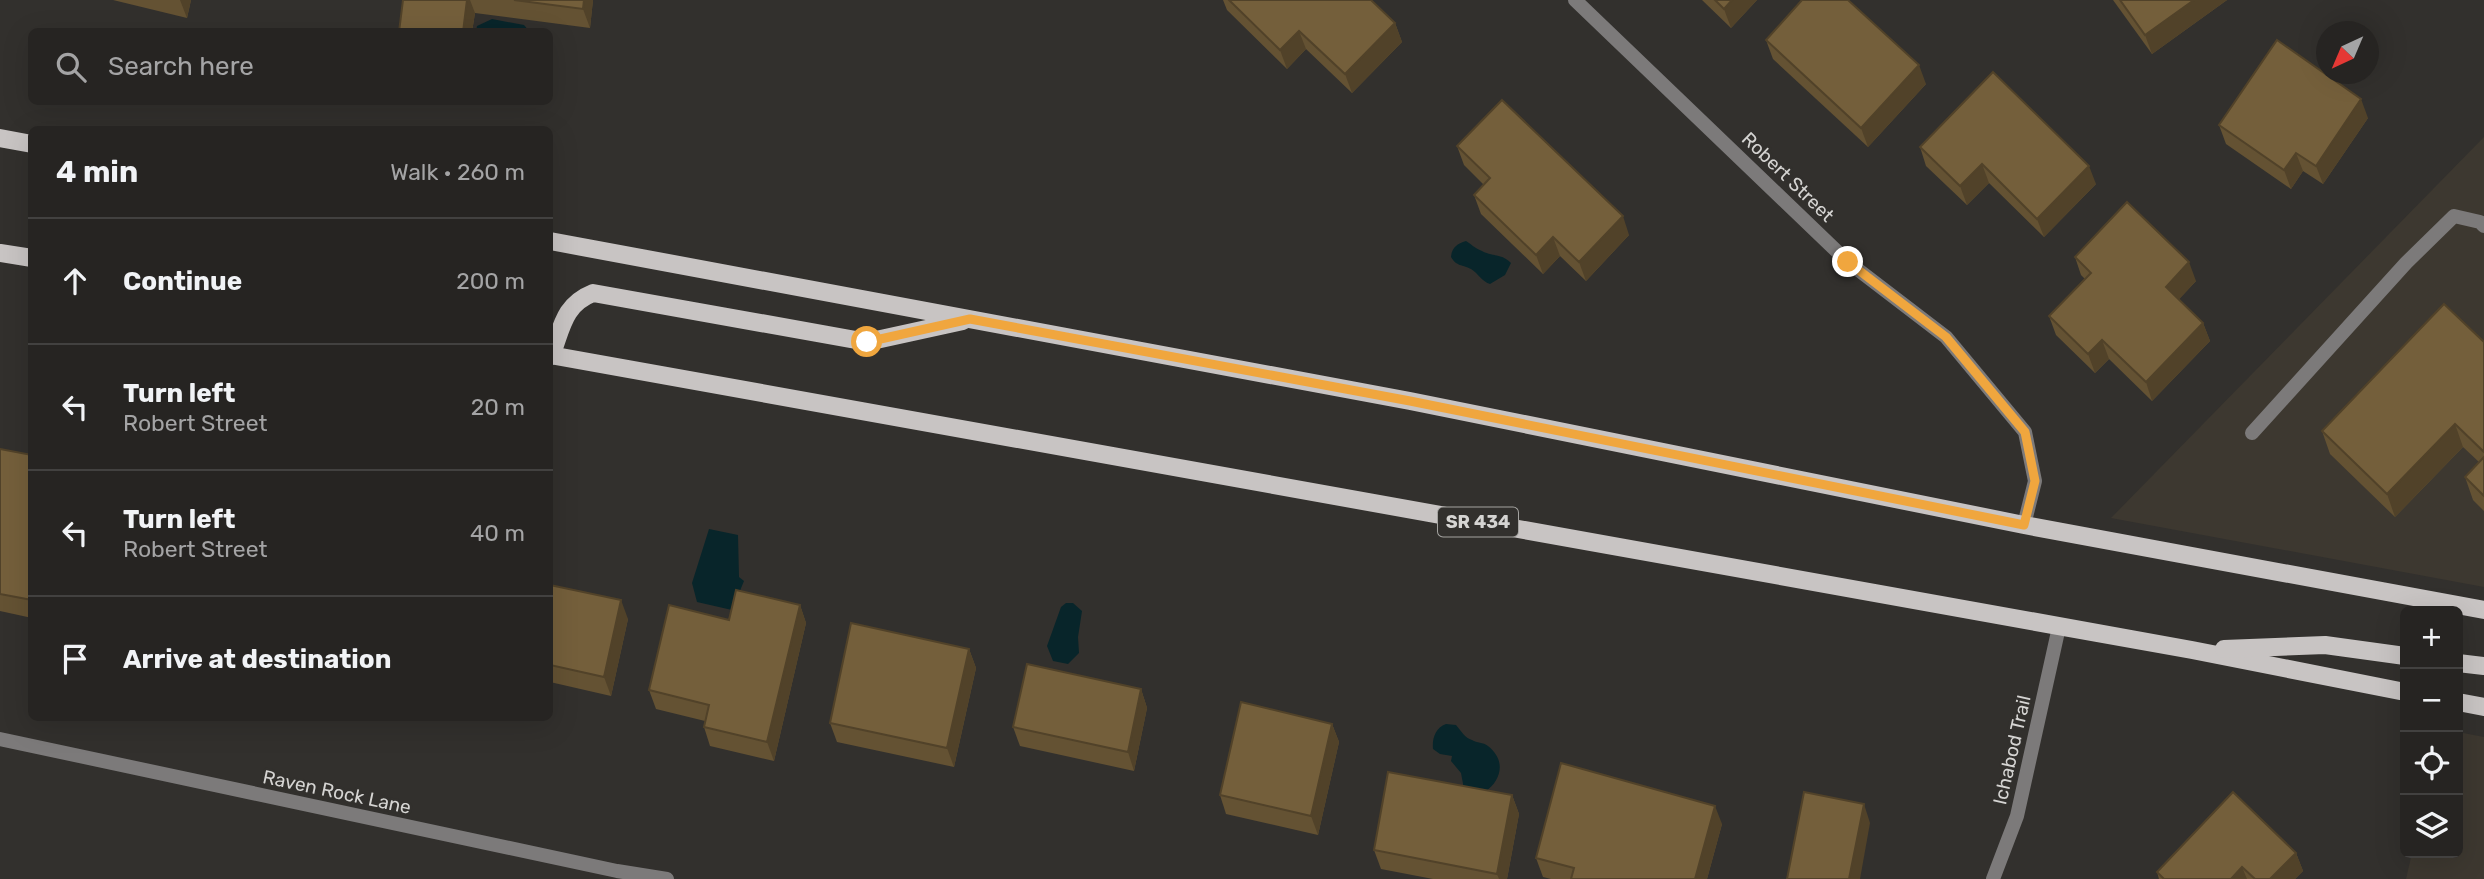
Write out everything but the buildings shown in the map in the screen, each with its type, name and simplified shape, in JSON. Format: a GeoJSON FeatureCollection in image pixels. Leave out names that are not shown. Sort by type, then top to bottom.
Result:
{"type":"FeatureCollection","features":[{"type":"Feature","properties":{"kind":"main road"},"geometry":{"type":"LineString","coordinates":[[2,138],[28,143]]}},
{"type":"Feature","properties":{"kind":"main road"},"geometry":{"type":"LineString","coordinates":[[553,242],[1424,404],[2024,525],[2484,610]]}},
{"type":"Feature","properties":{"kind":"main road"},"geometry":{"type":"LineString","coordinates":[[0,253],[28,257]]}},
{"type":"Feature","properties":{"kind":"main road"},"geometry":{"type":"LineString","coordinates":[[553,348],[569,308],[580,298],[593,293],[867,342],[970,319]]}},
{"type":"Feature","properties":{"kind":"main road","name":"SR 434"},"geometry":{"type":"LineString","coordinates":[[553,356],[2192,650],[2400,691]]}},
{"type":"Feature","properties":{"kind":"main road"},"geometry":{"type":"LineString","coordinates":[[2192,650],[2325,645],[2400,655]]}},
{"type":"Feature","properties":{"kind":"main road"},"geometry":{"type":"LineString","coordinates":[[2463,664],[2484,666]]}},
{"type":"Feature","properties":{"kind":"main road"},"geometry":{"type":"LineString","coordinates":[[2463,703],[2484,708]]}},
{"type":"Feature","properties":{"kind":"street","name":"Robert Street"},"geometry":{"type":"LineString","coordinates":[[1575,0],[1848,262],[1946,337],[2025,432],[2035,481],[2024,525]]}},
{"type":"Feature","properties":{"kind":"street"},"geometry":{"type":"LineString","coordinates":[[2252,433],[2406,262],[2454,216],[2480,222],[2484,226]]}},
{"type":"Feature","properties":{"kind":"street","name":"Ichabod Trail"},"geometry":{"type":"LineString","coordinates":[[1993,879],[2017,816],[2059,627]]}},
{"type":"Feature","properties":{"kind":"street","name":"Raven Rock Lane"},"geometry":{"type":"LineString","coordinates":[[0,739],[617,875],[667,879]]}},
{"type":"Feature","properties":{"kind":"shaded area"},"geometry":{"type":"Polygon","coordinates":[[[2484,137],[2484,587],[2111,518],[2484,137]]]}},
{"type":"Feature","properties":{"kind":"shaded area"},"geometry":{"type":"Polygon","coordinates":[[[2463,733],[2484,737],[2484,879],[2406,879],[2411,858],[2463,858],[2463,733]]]}},
{"type":"Feature","properties":{"kind":"water"},"geometry":{"type":"Polygon","coordinates":[[[492,19],[524,25],[526,28],[477,28],[492,19]]]}},
{"type":"Feature","properties":{"kind":"water"},"geometry":{"type":"Polygon","coordinates":[[[1466,241],[1511,263],[1505,275],[1490,284],[1471,269],[1455,262],[1451,257],[1452,251],[1466,241]]]}},
{"type":"Feature","properties":{"kind":"water"},"geometry":{"type":"Polygon","coordinates":[[[709,529],[738,535],[739,577],[744,581],[732,610],[697,602],[692,583],[709,529]]]}},
{"type":"Feature","properties":{"kind":"water"},"geometry":{"type":"Polygon","coordinates":[[[1066,603],[1073,603],[1082,611],[1078,637],[1079,653],[1068,664],[1053,661],[1047,646],[1061,607],[1066,603]]]}},
{"type":"Feature","properties":{"kind":"water"},"geometry":{"type":"Polygon","coordinates":[[[1446,724],[1456,725],[1467,738],[1488,746],[1498,757],[1498,776],[1485,792],[1464,789],[1461,773],[1451,761],[1452,756],[1440,754],[1433,749],[1435,734],[1446,724]]]}},
{"type":"Feature","properties":{"kind":"route"},"geometry":{"type":"LineString","coordinates":[[867,342],[970,319],[1410,401],[2024,525],[2035,481],[2025,432],[1946,337],[1848,262]]}}]}
